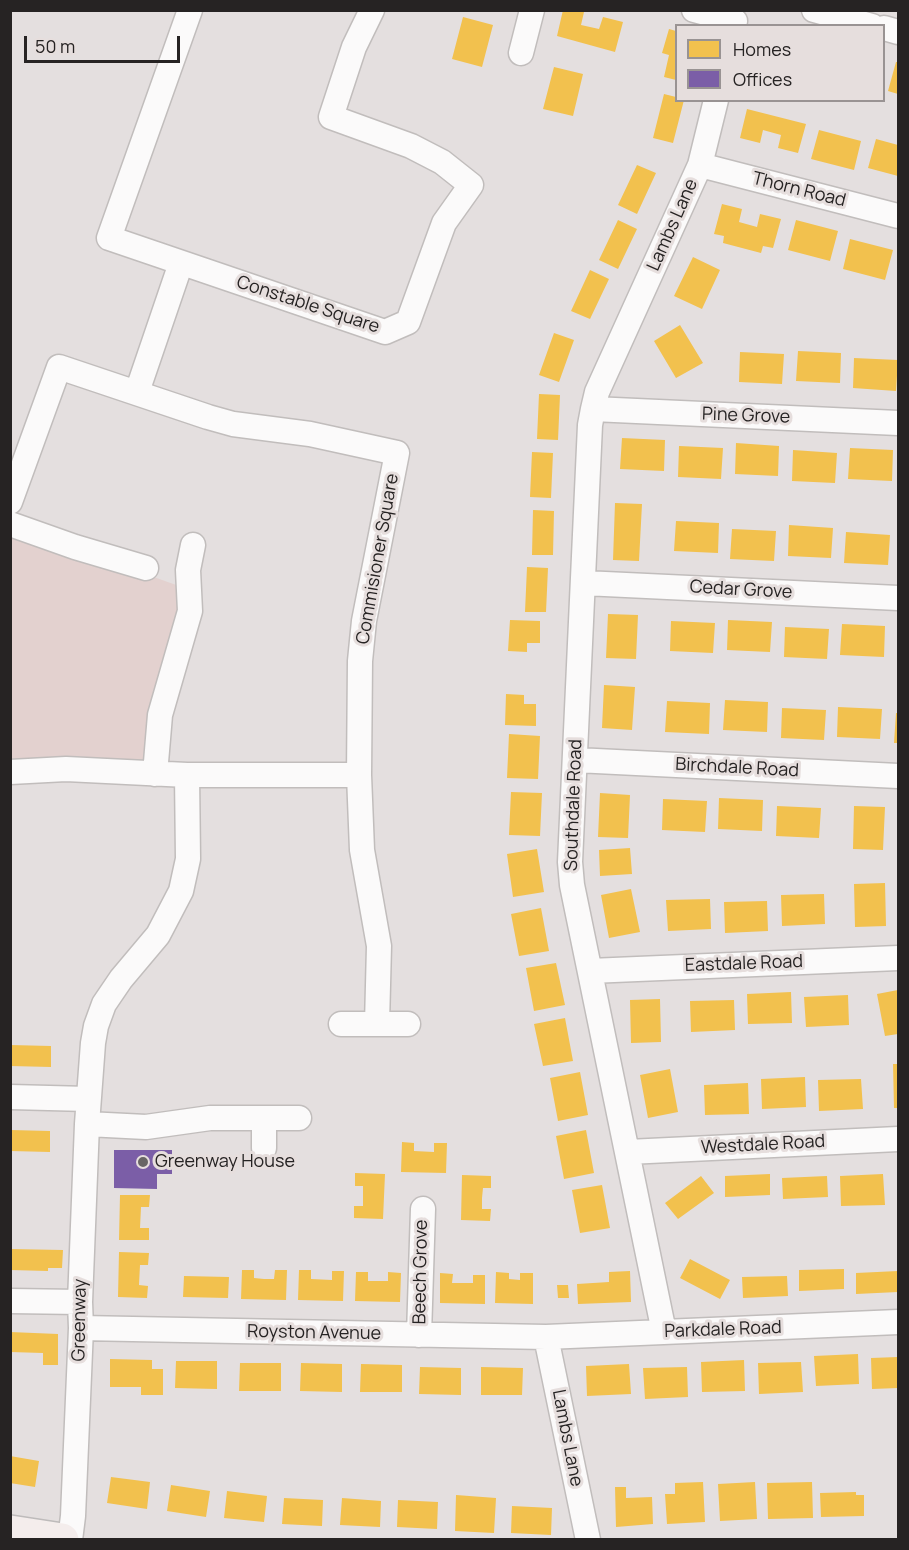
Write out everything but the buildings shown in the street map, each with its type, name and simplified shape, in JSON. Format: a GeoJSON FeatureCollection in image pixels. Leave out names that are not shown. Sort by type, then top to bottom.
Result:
{"type":"FeatureCollection","features":[{"type":"Feature","properties":{"kind":"main road"},"geometry":{"type":"LineString","coordinates":[[10,1532],[62,1539]]}},
{"type":"Feature","properties":{"kind":"street","name":"Constable Square"},"geometry":{"type":"LineString","coordinates":[[190,10],[109,238],[385,332],[408,322],[444,223],[471,185],[442,162],[425,153],[331,117],[354,47],[372,10]]}},
{"type":"Feature","properties":{"kind":"street"},"geometry":{"type":"LineString","coordinates":[[521,53],[532,10]]}},
{"type":"Feature","properties":{"kind":"street"},"geometry":{"type":"LineString","coordinates":[[694,10],[736,19]]}},
{"type":"Feature","properties":{"kind":"street"},"geometry":{"type":"LineString","coordinates":[[814,10],[865,24]]}},
{"type":"Feature","properties":{"kind":"street","name":"Lambs Lane"},"geometry":{"type":"LineString","coordinates":[[618,345],[700,165],[716,102]]}},
{"type":"Feature","properties":{"kind":"street","name":"Thorn Road"},"geometry":{"type":"LineString","coordinates":[[700,165],[898,216]]}},
{"type":"Feature","properties":{"kind":"street"},"geometry":{"type":"LineString","coordinates":[[137,392],[181,263]]}},
{"type":"Feature","properties":{"kind":"street","name":"Southdale Road"},"geometry":{"type":"LineString","coordinates":[[618,345],[597,392],[590,425],[571,874],[664,1332]]}},
{"type":"Feature","properties":{"kind":"street","name":"Commisioner Square"},"geometry":{"type":"LineString","coordinates":[[10,502],[59,367],[233,424],[310,434],[397,453],[364,621],[360,661],[359,775]]}},
{"type":"Feature","properties":{"kind":"street","name":"Pine Grove"},"geometry":{"type":"LineString","coordinates":[[593,410],[898,423]]}},
{"type":"Feature","properties":{"kind":"street"},"geometry":{"type":"LineString","coordinates":[[10,524],[75,547],[146,568]]}},
{"type":"Feature","properties":{"kind":"street"},"geometry":{"type":"LineString","coordinates":[[155,774],[160,715],[190,611],[188,570],[193,545]]}},
{"type":"Feature","properties":{"kind":"street","name":"Cedar Grove"},"geometry":{"type":"LineString","coordinates":[[584,583],[898,598]]}},
{"type":"Feature","properties":{"kind":"street","name":"Birchdale Road"},"geometry":{"type":"LineString","coordinates":[[576,760],[898,776]]}},
{"type":"Feature","properties":{"kind":"street"},"geometry":{"type":"LineString","coordinates":[[10,772],[66,769],[187,775],[359,775],[362,850],[379,946],[377,1024]]}},
{"type":"Feature","properties":{"kind":"street","name":"Greenway"},"geometry":{"type":"LineString","coordinates":[[70,1539],[81,1328],[88,1100],[93,1043],[104,1004],[121,979],[158,935],[181,891],[188,859],[187,775]]}},
{"type":"Feature","properties":{"kind":"street","name":"Eastdale Road"},"geometry":{"type":"LineString","coordinates":[[590,970],[898,958]]}},
{"type":"Feature","properties":{"kind":"street"},"geometry":{"type":"LineString","coordinates":[[341,1024],[408,1024]]}},
{"type":"Feature","properties":{"kind":"street"},"geometry":{"type":"LineString","coordinates":[[10,1098],[88,1100]]}},
{"type":"Feature","properties":{"kind":"street"},"geometry":{"type":"LineString","coordinates":[[87,1124],[146,1126],[210,1118],[299,1118]]}},
{"type":"Feature","properties":{"kind":"street"},"geometry":{"type":"LineString","coordinates":[[264,1118],[264,1148]]}},
{"type":"Feature","properties":{"kind":"street","name":"Westdale Road"},"geometry":{"type":"LineString","coordinates":[[628,1152],[898,1138]]}},
{"type":"Feature","properties":{"kind":"street","name":"Beech Grove"},"geometry":{"type":"LineString","coordinates":[[419,1335],[423,1209]]}},
{"type":"Feature","properties":{"kind":"street"},"geometry":{"type":"LineString","coordinates":[[10,1301],[80,1302]]}},
{"type":"Feature","properties":{"kind":"street","name":"Parkdale Road"},"geometry":{"type":"LineString","coordinates":[[546,1337],[898,1322]]}},
{"type":"Feature","properties":{"kind":"street","name":"Royston Avenue"},"geometry":{"type":"LineString","coordinates":[[81,1328],[546,1337]]}},
{"type":"Feature","properties":{"kind":"street","name":"Lambs Lane"},"geometry":{"type":"LineString","coordinates":[[546,1337],[588,1539]]}},
{"type":"Feature","properties":{"kind":"shaded area"},"geometry":{"type":"Polygon","coordinates":[[[11,533],[120,565],[179,586],[184,604],[146,756],[137,763],[11,762],[11,533]]]}},
{"type":"Feature","properties":{"kind":"place","name":"Greenway House"},"geometry":{"type":"Point","coordinates":[143,1162]}}]}
